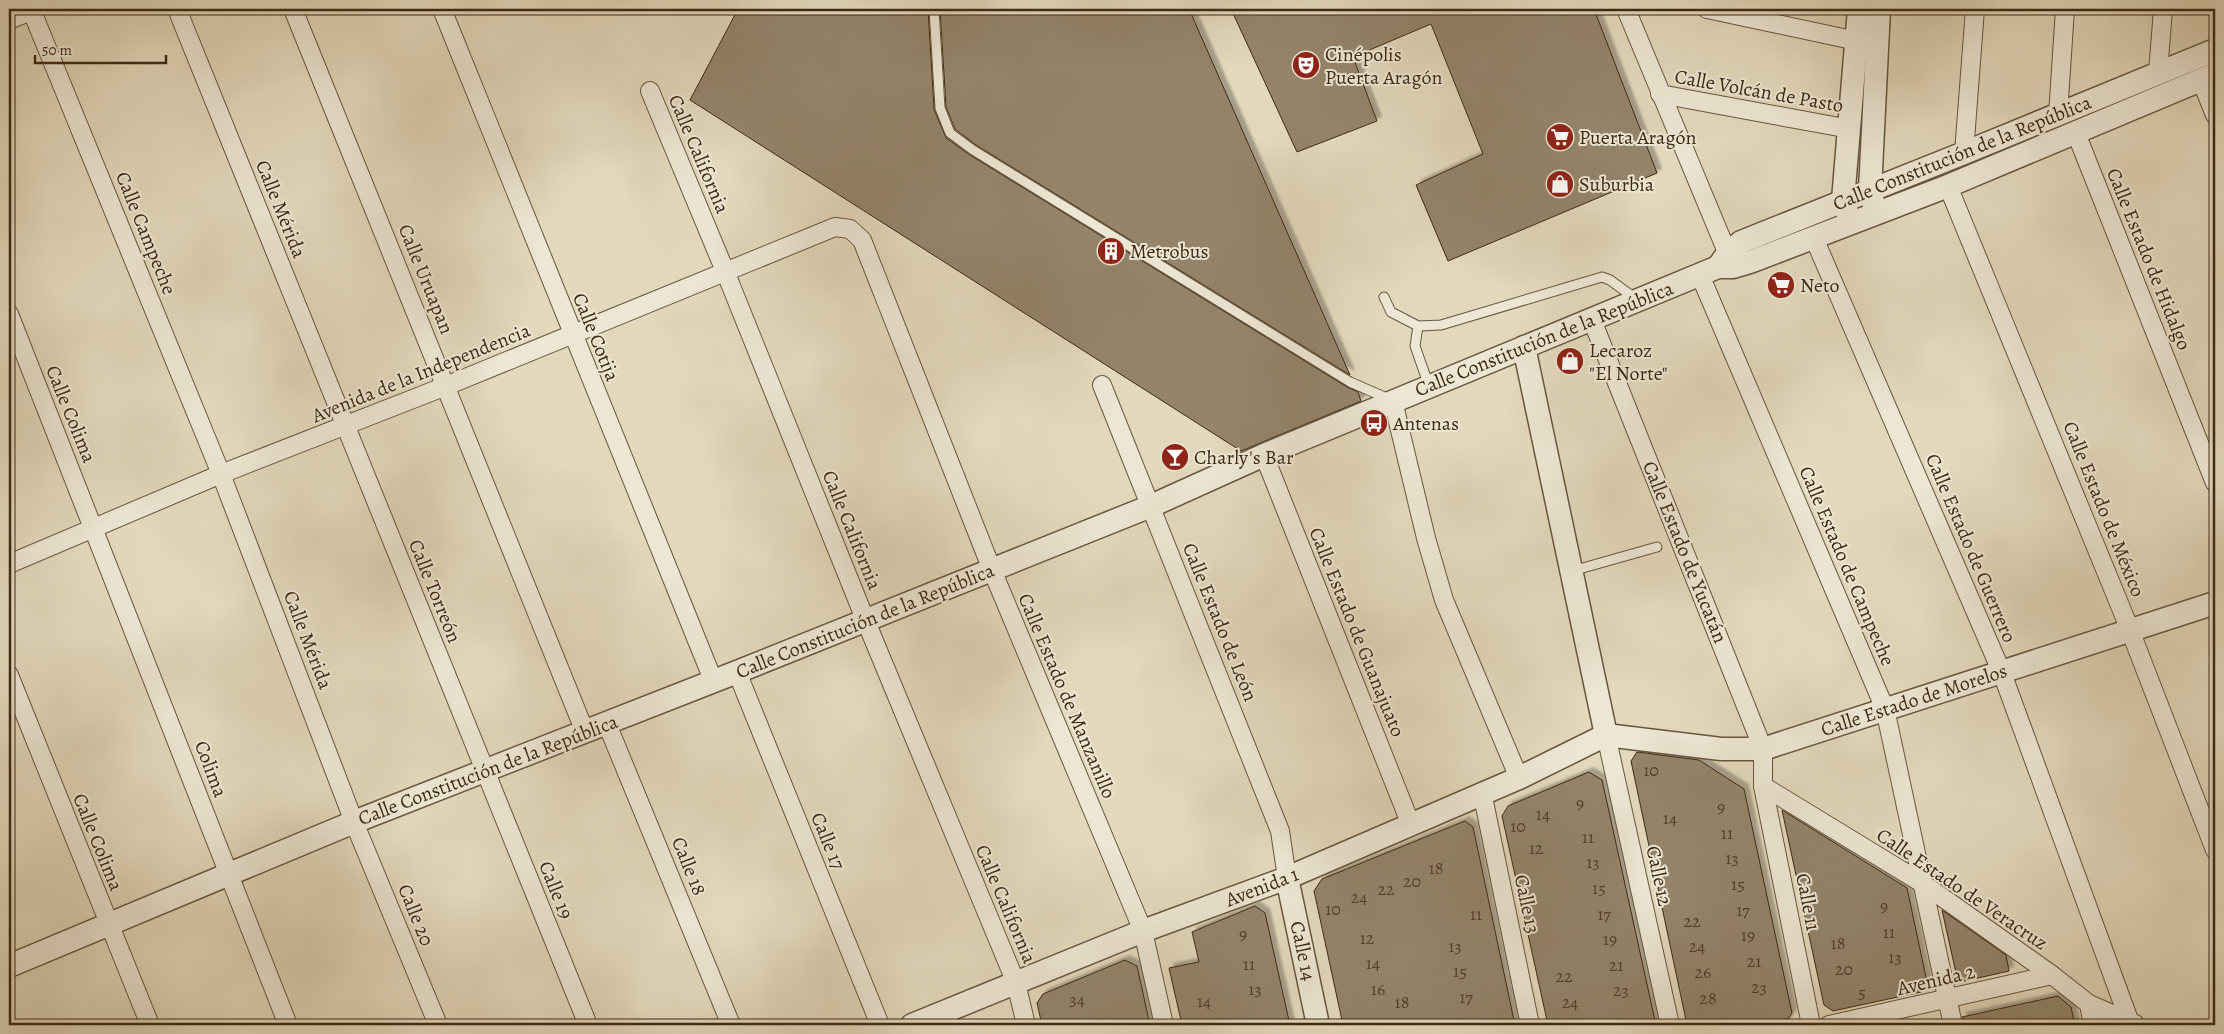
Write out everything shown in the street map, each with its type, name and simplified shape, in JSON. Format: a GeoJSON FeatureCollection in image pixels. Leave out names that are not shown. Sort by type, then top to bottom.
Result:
{"type":"FeatureCollection","features":[{"type":"Feature","properties":{"kind":"street"},"geometry":{"type":"LineString","coordinates":[[9,20],[32,9]]}},
{"type":"Feature","properties":{"kind":"street","name":"Calle Campeche"},"geometry":{"type":"LineString","coordinates":[[32,9],[222,474]]}},
{"type":"Feature","properties":{"kind":"street","name":"Calle Mérida"},"geometry":{"type":"LineString","coordinates":[[177,9],[346,426]]}},
{"type":"Feature","properties":{"kind":"street","name":"Calle Uruapan"},"geometry":{"type":"LineString","coordinates":[[293,9],[585,732]]}},
{"type":"Feature","properties":{"kind":"street","name":"Calle Cotija"},"geometry":{"type":"LineString","coordinates":[[442,9],[572,335],[713,680]]}},
{"type":"Feature","properties":{"kind":"street","name":"Calle Estado de Campeche"},"geometry":{"type":"LineString","coordinates":[[1626,9],[1660,94],[1720,266],[1885,709],[1953,1025]]}},
{"type":"Feature","properties":{"kind":"street"},"geometry":{"type":"LineString","coordinates":[[1707,9],[1858,42]]}},
{"type":"Feature","properties":{"kind":"street"},"geometry":{"type":"LineString","coordinates":[[1850,223],[1843,200],[1858,42],[1859,9]]}},
{"type":"Feature","properties":{"kind":"street"},"geometry":{"type":"LineString","coordinates":[[1877,212],[1870,190],[1880,9]]}},
{"type":"Feature","properties":{"kind":"street"},"geometry":{"type":"LineString","coordinates":[[1964,154],[1975,9]]}},
{"type":"Feature","properties":{"kind":"street"},"geometry":{"type":"LineString","coordinates":[[2058,115],[2065,9]]}},
{"type":"Feature","properties":{"kind":"street"},"geometry":{"type":"LineString","coordinates":[[2158,73],[2163,9]]}},
{"type":"Feature","properties":{"kind":"street","name":"Calle Constitución de la República"},"geometry":{"type":"LineString","coordinates":[[1720,266],[1740,242],[1964,154],[2215,50]]}},
{"type":"Feature","properties":{"kind":"street","name":"Calle Constitución de la República"},"geometry":{"type":"LineString","coordinates":[[9,966],[354,822],[607,724],[1151,506],[1264,455],[1720,266],[1814,238],[1948,186],[2208,77]]}},
{"type":"Feature","properties":{"kind":"street"},"geometry":{"type":"LineString","coordinates":[[2208,77],[2215,115]]}},
{"type":"Feature","properties":{"kind":"street","name":"Calle California"},"geometry":{"type":"LineString","coordinates":[[650,91],[725,271],[865,619],[1016,983],[1026,1025]]}},
{"type":"Feature","properties":{"kind":"street","name":"Calle Volcán de Pasto"},"geometry":{"type":"LineString","coordinates":[[1660,94],[1850,129]]}},
{"type":"Feature","properties":{"kind":"street","name":"Calle Estado de Hidalgo"},"geometry":{"type":"LineString","coordinates":[[2076,133],[2215,483]]}},
{"type":"Feature","properties":{"kind":"street","name":"Calle Estado de México"},"geometry":{"type":"LineString","coordinates":[[1948,186],[2130,630],[2215,850]]}},
{"type":"Feature","properties":{"kind":"street","name":"Avenida de la Independencia"},"geometry":{"type":"LineString","coordinates":[[9,564],[222,474],[446,386],[835,227],[850,229]]}},
{"type":"Feature","properties":{"kind":"street","name":"Calle Estado de Manzanillo"},"geometry":{"type":"LineString","coordinates":[[850,229],[862,240],[992,570],[1143,931],[1164,1025]]}},
{"type":"Feature","properties":{"kind":"street","name":"Calle Estado de Guerrero"},"geometry":{"type":"LineString","coordinates":[[1814,238],[2002,673],[2133,1023]]}},
{"type":"Feature","properties":{"kind":"street","name":"Calle Colima"},"geometry":{"type":"LineString","coordinates":[[9,314],[94,529]]}},
{"type":"Feature","properties":{"kind":"street","name":"Calle Estado de Yucatán"},"geometry":{"type":"LineString","coordinates":[[1592,320],[1763,749],[1763,786]]}},
{"type":"Feature","properties":{"kind":"street"},"geometry":{"type":"LineString","coordinates":[[1524,347],[1606,735]]}},
{"type":"Feature","properties":{"kind":"street","name":"Calle Estado de León"},"geometry":{"type":"LineString","coordinates":[[1102,385],[1280,831],[1287,878]]}},
{"type":"Feature","properties":{"kind":"street"},"geometry":{"type":"LineString","coordinates":[[1393,401],[1426,538],[1444,600],[1519,778]]}},
{"type":"Feature","properties":{"kind":"street","name":"Calle Torreón"},"geometry":{"type":"LineString","coordinates":[[346,426],[485,771]]}},
{"type":"Feature","properties":{"kind":"street","name":"Calle Estado de Guanajuato"},"geometry":{"type":"LineString","coordinates":[[1264,455],[1411,825]]}},
{"type":"Feature","properties":{"kind":"street","name":"Calle Mérida"},"geometry":{"type":"LineString","coordinates":[[222,474],[354,822]]}},
{"type":"Feature","properties":{"kind":"street","name":"Colima"},"geometry":{"type":"LineString","coordinates":[[94,529],[288,1025]]}},
{"type":"Feature","properties":{"kind":"street","name":"Calle Estado de Morelos"},"geometry":{"type":"LineString","coordinates":[[1606,735],[1721,749],[1763,749],[2215,603]]}},
{"type":"Feature","properties":{"kind":"street","name":"Calle 17"},"geometry":{"type":"LineString","coordinates":[[738,672],[880,1025]]}},
{"type":"Feature","properties":{"kind":"street","name":"Calle Colima"},"geometry":{"type":"LineString","coordinates":[[9,675],[150,1025]]}},
{"type":"Feature","properties":{"kind":"street","name":"Calle 18"},"geometry":{"type":"LineString","coordinates":[[607,724],[731,1025]]}},
{"type":"Feature","properties":{"kind":"street","name":"Avenida 1"},"geometry":{"type":"LineString","coordinates":[[912,1025],[1143,931],[1287,878],[1411,825],[1482,792],[1519,778],[1606,735]]}},
{"type":"Feature","properties":{"kind":"street","name":"Calle 12"},"geometry":{"type":"LineString","coordinates":[[1606,735],[1670,1025]]}},
{"type":"Feature","properties":{"kind":"street","name":"Calle 19"},"geometry":{"type":"LineString","coordinates":[[485,771],[588,1025]]}},
{"type":"Feature","properties":{"kind":"street","name":"Calle Estado de Veracruz"},"geometry":{"type":"LineString","coordinates":[[1763,786],[1922,883],[2052,975],[2089,1004],[2133,1023]]}},
{"type":"Feature","properties":{"kind":"street","name":"Calle 11"},"geometry":{"type":"LineString","coordinates":[[1763,786],[1811,1025]]}},
{"type":"Feature","properties":{"kind":"street","name":"Calle 13"},"geometry":{"type":"LineString","coordinates":[[1482,792],[1530,1025]]}},
{"type":"Feature","properties":{"kind":"street","name":"Calle 20"},"geometry":{"type":"LineString","coordinates":[[354,822],[438,1025]]}},
{"type":"Feature","properties":{"kind":"street","name":"Calle 14"},"geometry":{"type":"LineString","coordinates":[[1287,878],[1318,1025]]}},
{"type":"Feature","properties":{"kind":"street","name":"Avenida 2"},"geometry":{"type":"LineString","coordinates":[[1830,1025],[2052,975]]}},
{"type":"Feature","properties":{"kind":"street"},"geometry":{"type":"LineString","coordinates":[[2089,1004],[2093,1025]]}},
{"type":"Feature","properties":{"kind":"lane"},"geometry":{"type":"LineString","coordinates":[[934,9],[940,108],[950,133],[973,150],[1350,382],[1393,401]]}},
{"type":"Feature","properties":{"kind":"lane"},"geometry":{"type":"LineString","coordinates":[[1384,297],[1391,312],[1418,326],[1441,325],[1602,277],[1610,280],[1638,301]]}},
{"type":"Feature","properties":{"kind":"lane"},"geometry":{"type":"LineString","coordinates":[[1418,326],[1415,346],[1429,386]]}},
{"type":"Feature","properties":{"kind":"lane"},"geometry":{"type":"LineString","coordinates":[[1572,572],[1657,546]]}},
{"type":"Feature","properties":{"kind":"building"},"geometry":{"type":"Polygon","coordinates":[[[738,9],[928,9],[934,109],[946,138],[970,155],[1358,392],[1361,401],[1241,451],[690,100],[738,9]]]}},
{"type":"Feature","properties":{"kind":"building"},"geometry":{"type":"Polygon","coordinates":[[[940,9],[1189,9],[1350,375],[976,145],[955,129],[946,107],[940,9]]]}},
{"type":"Feature","properties":{"kind":"building","name":"Puerta Aragón"},"geometry":{"type":"Polygon","coordinates":[[[1231,9],[1594,9],[1657,173],[1448,261],[1416,185],[1483,154],[1431,24],[1353,57],[1377,121],[1297,152],[1231,9]]]}},
{"type":"Feature","properties":{"kind":"building"},"geometry":{"type":"Polygon","coordinates":[[[1637,752],[1699,760],[1744,789],[1792,1013],[1786,1022],[1772,1025],[1687,1025],[1631,761],[1637,752]]]}},
{"type":"Feature","properties":{"kind":"building"},"geometry":{"type":"Polygon","coordinates":[[[1589,772],[1602,780],[1656,1025],[1548,1025],[1502,816],[1508,806],[1589,772]]]}},
{"type":"Feature","properties":{"kind":"building"},"geometry":{"type":"Polygon","coordinates":[[[1782,810],[1907,888],[1927,982],[1921,992],[1833,1011],[1824,1005],[1782,810]]]}},
{"type":"Feature","properties":{"kind":"building"},"geometry":{"type":"Polygon","coordinates":[[[1465,821],[1473,827],[1515,1025],[1343,1025],[1314,891],[1322,879],[1465,821]]]}},
{"type":"Feature","properties":{"kind":"building"},"geometry":{"type":"Polygon","coordinates":[[[1255,906],[1265,913],[1290,1025],[1182,1025],[1169,968],[1199,962],[1192,932],[1255,906]]]}},
{"type":"Feature","properties":{"kind":"building"},"geometry":{"type":"Polygon","coordinates":[[[1942,910],[2006,955],[2009,971],[1965,981],[1956,973],[1942,910]]]}},
{"type":"Feature","properties":{"kind":"building"},"geometry":{"type":"Polygon","coordinates":[[[1125,960],[1137,966],[1150,1025],[1042,1025],[1037,1003],[1043,994],[1125,960]]]}},
{"type":"Feature","properties":{"kind":"building"},"geometry":{"type":"Polygon","coordinates":[[[2058,996],[2071,1007],[2075,1025],[1963,1025],[1962,1017],[2058,996]]]}},
{"type":"Feature","properties":{"kind":"place","name":"Cinépolis Puerta Aragón"},"geometry":{"type":"Point","coordinates":[1306,65]}},
{"type":"Feature","properties":{"kind":"place","name":"Puerta Aragón"},"geometry":{"type":"Point","coordinates":[1560,137]}},
{"type":"Feature","properties":{"kind":"place","name":"Suburbia"},"geometry":{"type":"Point","coordinates":[1560,184]}},
{"type":"Feature","properties":{"kind":"place","name":"Metrobus"},"geometry":{"type":"Point","coordinates":[1111,251]}},
{"type":"Feature","properties":{"kind":"place","name":"Neto"},"geometry":{"type":"Point","coordinates":[1781,285]}},
{"type":"Feature","properties":{"kind":"place","name":"Lecaroz \"El Norte\""},"geometry":{"type":"Point","coordinates":[1570,361]}},
{"type":"Feature","properties":{"kind":"place","name":"Antenas"},"geometry":{"type":"Point","coordinates":[1374,423]}},
{"type":"Feature","properties":{"kind":"place","name":"Charly's Bar"},"geometry":{"type":"Point","coordinates":[1175,457]}}]}
